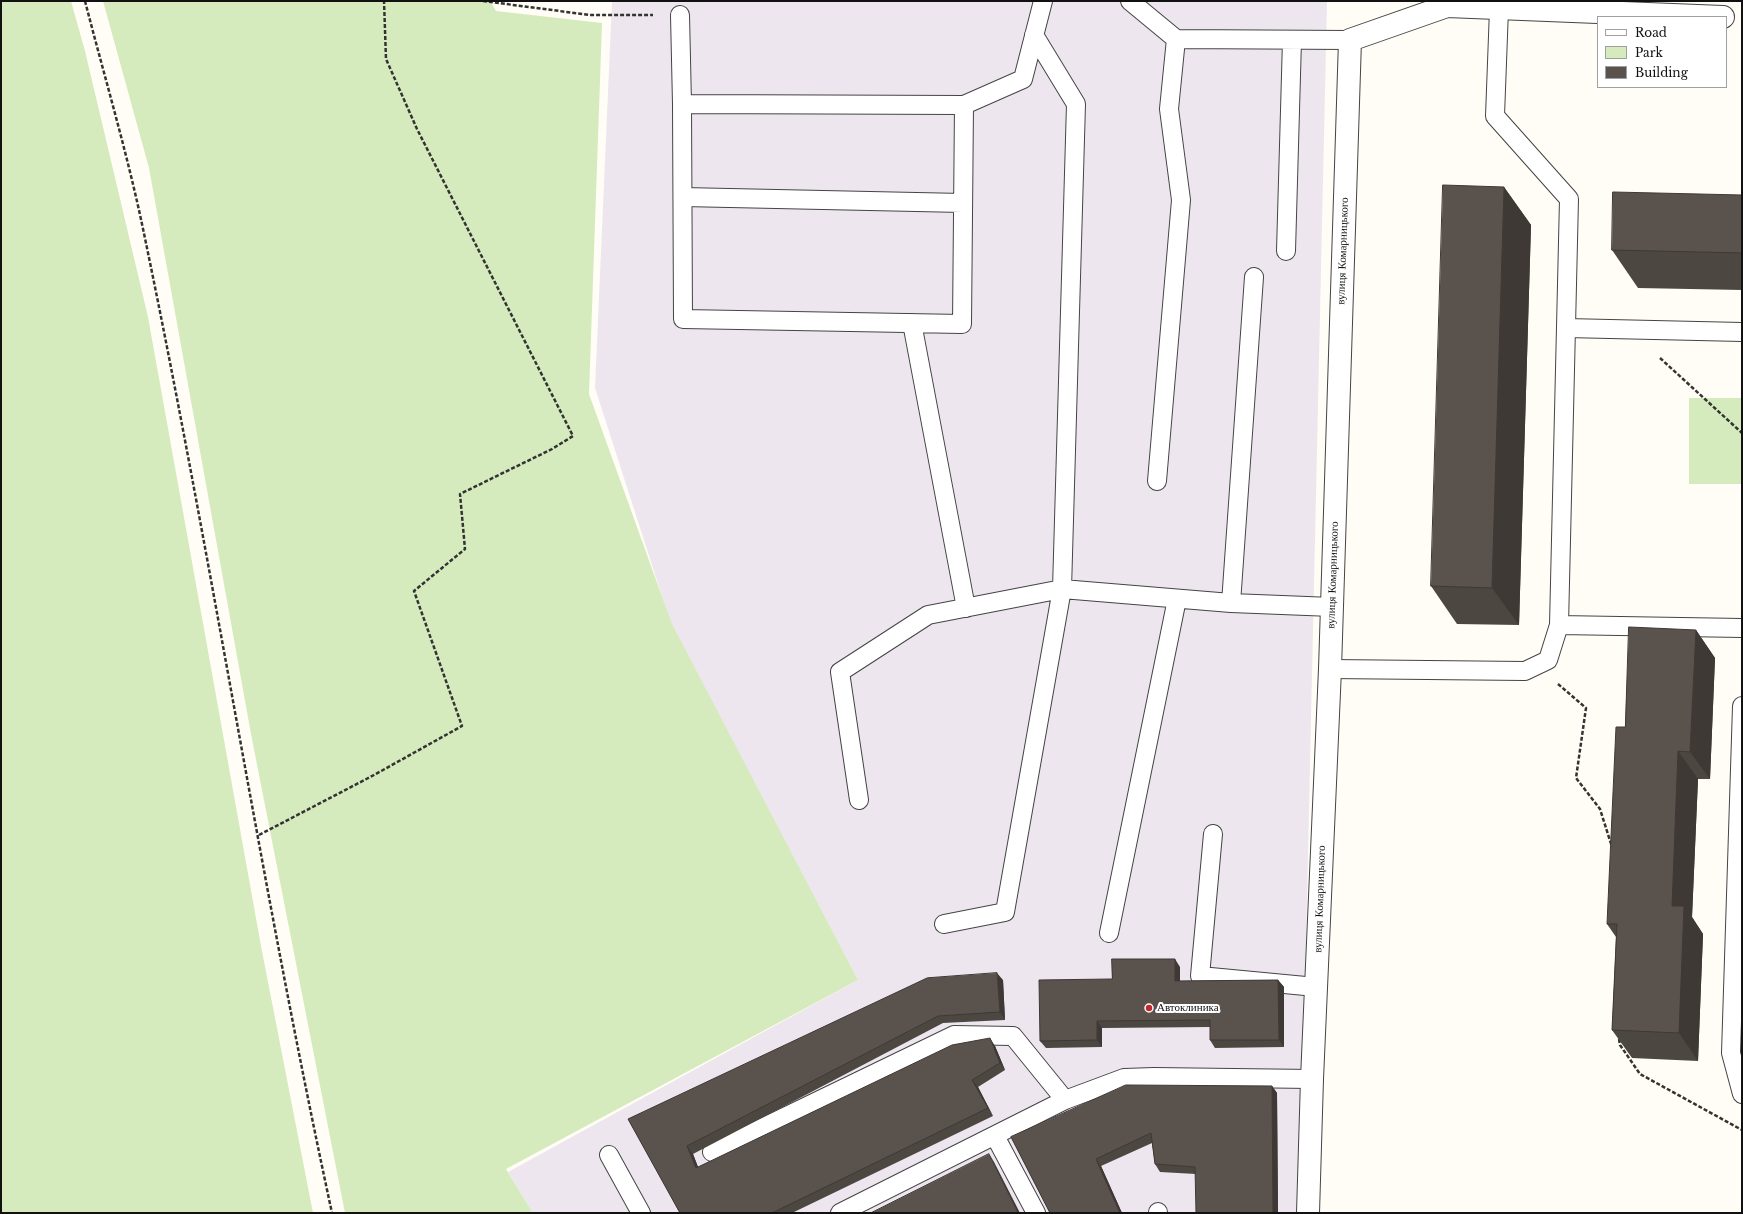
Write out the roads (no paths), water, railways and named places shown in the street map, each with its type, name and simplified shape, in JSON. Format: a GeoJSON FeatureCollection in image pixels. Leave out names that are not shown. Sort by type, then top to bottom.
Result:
{"type":"FeatureCollection","features":[{"type":"Feature","properties":{"kind":"street"},"geometry":{"type":"LineString","coordinates":[[1350,40],[1447,6],[1697,16]]}},
{"type":"Feature","properties":{"kind":"street"},"geometry":{"type":"LineString","coordinates":[[1727,17],[1742,18]]}},
{"type":"Feature","properties":{"kind":"street","name":"вулиця Комарницького"},"geometry":{"type":"LineString","coordinates":[[1308,1213],[1312,1079],[1330,669],[1350,40]]}},
{"type":"Feature","properties":{"kind":"lane"},"geometry":{"type":"LineString","coordinates":[[682,104],[964,105],[1023,79],[1043,1]]}},
{"type":"Feature","properties":{"kind":"lane"},"geometry":{"type":"LineString","coordinates":[[1130,1],[1176,39],[1350,40]]}},
{"type":"Feature","properties":{"kind":"lane"},"geometry":{"type":"LineString","coordinates":[[1330,669],[1525,672],[1548,660],[1559,625],[1569,199],[1495,116],[1499,9]]}},
{"type":"Feature","properties":{"kind":"lane"},"geometry":{"type":"LineString","coordinates":[[680,15],[683,197],[683,319],[962,324],[964,105]]}},
{"type":"Feature","properties":{"kind":"lane"},"geometry":{"type":"LineString","coordinates":[[944,924],[1005,912],[1062,589],[1076,104],[1034,35]]}},
{"type":"Feature","properties":{"kind":"lane"},"geometry":{"type":"LineString","coordinates":[[1157,480],[1181,200],[1169,109],[1176,39]]}},
{"type":"Feature","properties":{"kind":"lane"},"geometry":{"type":"LineString","coordinates":[[1286,251],[1292,40]]}},
{"type":"Feature","properties":{"kind":"lane"},"geometry":{"type":"LineString","coordinates":[[683,197],[963,204]]}},
{"type":"Feature","properties":{"kind":"lane"},"geometry":{"type":"LineString","coordinates":[[1231,603],[1254,277]]}},
{"type":"Feature","properties":{"kind":"lane"},"geometry":{"type":"LineString","coordinates":[[912,323],[966,608]]}},
{"type":"Feature","properties":{"kind":"lane"},"geometry":{"type":"LineString","coordinates":[[1566,328],[1742,332]]}},
{"type":"Feature","properties":{"kind":"lane"},"geometry":{"type":"LineString","coordinates":[[859,800],[840,672],[928,615],[1062,589],[1231,603],[1332,606]]}},
{"type":"Feature","properties":{"kind":"lane"},"geometry":{"type":"LineString","coordinates":[[1109,933],[1177,599]]}},
{"type":"Feature","properties":{"kind":"lane"},"geometry":{"type":"LineString","coordinates":[[1559,625],[1742,628]]}},
{"type":"Feature","properties":{"kind":"lane"},"geometry":{"type":"LineString","coordinates":[[1742,706],[1731,1054],[1742,1094]]}},
{"type":"Feature","properties":{"kind":"lane"},"geometry":{"type":"LineString","coordinates":[[1213,834],[1200,976],[1316,987]]}},
{"type":"Feature","properties":{"kind":"lane"},"geometry":{"type":"LineString","coordinates":[[712,1152],[954,1035],[1013,1036],[1065,1100]]}},
{"type":"Feature","properties":{"kind":"lane"},"geometry":{"type":"LineString","coordinates":[[840,1213],[1065,1100],[1124,1078],[1312,1079]]}},
{"type":"Feature","properties":{"kind":"lane"},"geometry":{"type":"LineString","coordinates":[[995,1136],[1036,1213]]}},
{"type":"Feature","properties":{"kind":"lane"},"geometry":{"type":"LineString","coordinates":[[609,1155],[641,1213]]}},
{"type":"Feature","properties":{"kind":"place","name":"Автоклиника"},"geometry":{"type":"Point","coordinates":[1149,1008]}}]}
